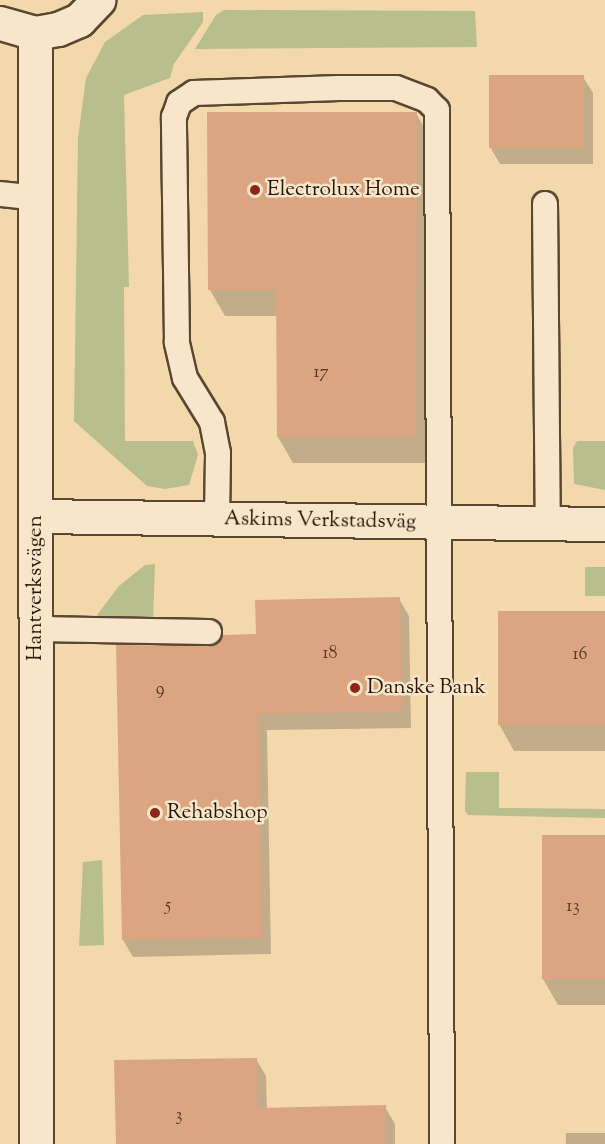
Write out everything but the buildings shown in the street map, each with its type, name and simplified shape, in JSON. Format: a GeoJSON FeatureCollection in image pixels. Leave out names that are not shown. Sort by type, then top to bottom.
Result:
{"type":"FeatureCollection","features":[{"type":"Feature","properties":{"kind":"street"},"geometry":{"type":"LineString","coordinates":[[0,23],[35,33],[58,29],[79,20],[98,0]]}},
{"type":"Feature","properties":{"kind":"street","name":"Hantverksvägen"},"geometry":{"type":"LineString","coordinates":[[35,33],[36,1144]]}},
{"type":"Feature","properties":{"kind":"street","name":"Askims Verkstadsväg"},"geometry":{"type":"LineString","coordinates":[[36,516],[605,524]]}},
{"type":"Feature","properties":{"kind":"lane"},"geometry":{"type":"LineString","coordinates":[[217,519],[218,453],[212,422],[185,378],[177,342],[174,117],[179,103],[194,93],[396,88],[426,100],[437,110],[442,1144]]}},
{"type":"Feature","properties":{"kind":"lane"},"geometry":{"type":"LineString","coordinates":[[0,194],[36,198]]}},
{"type":"Feature","properties":{"kind":"lane"},"geometry":{"type":"LineString","coordinates":[[544,204],[548,524]]}},
{"type":"Feature","properties":{"kind":"lane"},"geometry":{"type":"LineString","coordinates":[[36,629],[209,632]]}},
{"type":"Feature","properties":{"kind":"green space"},"geometry":{"type":"Polygon","coordinates":[[[224,10],[475,11],[477,47],[195,49],[216,15],[224,10]]]}},
{"type":"Feature","properties":{"kind":"green space"},"geometry":{"type":"Polygon","coordinates":[[[203,12],[203,22],[174,64],[170,78],[124,95],[129,287],[124,287],[125,441],[193,441],[198,455],[189,485],[165,489],[147,486],[74,421],[78,138],[86,78],[105,42],[143,15],[203,12]]]}},
{"type":"Feature","properties":{"kind":"green space"},"geometry":{"type":"Polygon","coordinates":[[[577,441],[605,441],[605,490],[574,484],[573,448],[577,441]]]}},
{"type":"Feature","properties":{"kind":"green space"},"geometry":{"type":"Polygon","coordinates":[[[155,564],[153,622],[99,622],[97,615],[119,586],[145,565],[155,564]]]}},
{"type":"Feature","properties":{"kind":"green space"},"geometry":{"type":"Polygon","coordinates":[[[585,567],[605,567],[605,596],[585,596],[585,567]]]}},
{"type":"Feature","properties":{"kind":"green space"},"geometry":{"type":"Polygon","coordinates":[[[466,772],[499,772],[499,808],[605,809],[605,818],[468,815],[465,811],[466,772]]]}},
{"type":"Feature","properties":{"kind":"green space"},"geometry":{"type":"Polygon","coordinates":[[[102,860],[104,945],[79,946],[83,862],[102,860]]]}},
{"type":"Feature","properties":{"kind":"place","name":"Electrolux Home"},"geometry":{"type":"Point","coordinates":[255,190]}},
{"type":"Feature","properties":{"kind":"place","name":"Danske Bank"},"geometry":{"type":"Point","coordinates":[355,688]}},
{"type":"Feature","properties":{"kind":"place","name":"Rehabshop"},"geometry":{"type":"Point","coordinates":[155,813]}}]}
